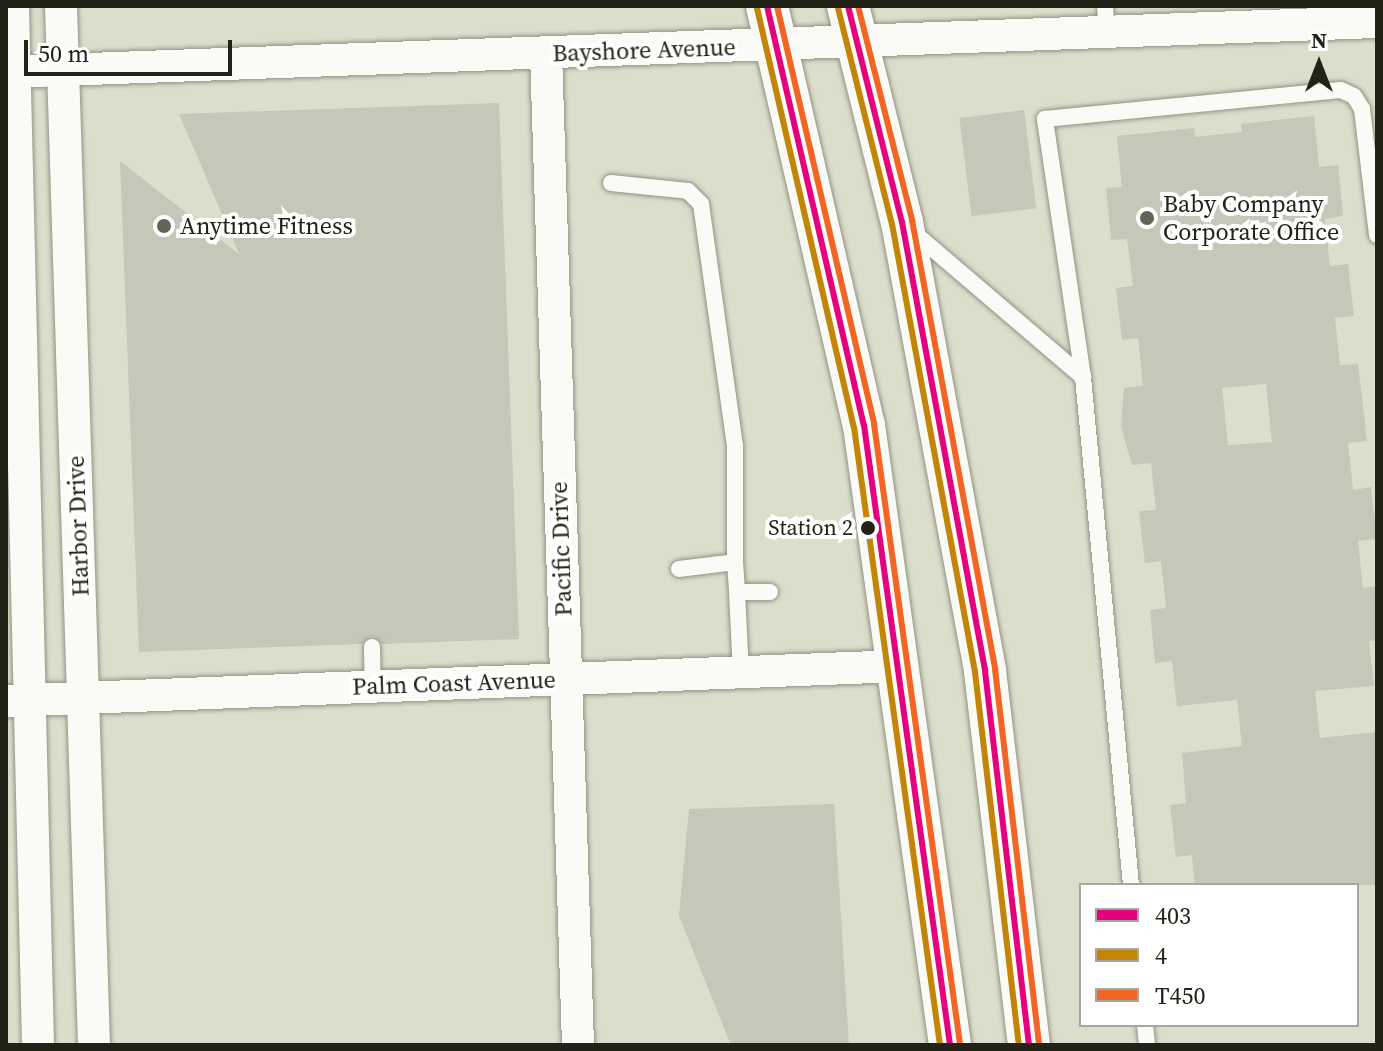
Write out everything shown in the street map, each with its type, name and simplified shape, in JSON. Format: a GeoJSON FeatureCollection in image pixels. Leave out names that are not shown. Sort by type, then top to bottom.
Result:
{"type":"FeatureCollection","features":[{"type":"Feature","properties":{"kind":"street","name":"Harbor Drive"},"geometry":{"type":"LineString","coordinates":[[13,6],[11,71],[20,700],[38,1045]]}},
{"type":"Feature","properties":{"kind":"street","name":"Harbor Drive"},"geometry":{"type":"LineString","coordinates":[[61,6],[94,1045]]}},
{"type":"Feature","properties":{"kind":"street"},"geometry":{"type":"LineString","coordinates":[[767,6],[864,425],[901,666],[950,1045]]}},
{"type":"Feature","properties":{"kind":"street","name":"Bayshore Avenue"},"geometry":{"type":"LineString","coordinates":[[11,71],[776,46],[853,24],[1106,20],[1377,22]]}},
{"type":"Feature","properties":{"kind":"street"},"geometry":{"type":"LineString","coordinates":[[853,24],[902,222],[985,671],[1029,1045]]}},
{"type":"Feature","properties":{"kind":"street","name":"Pacific Drive"},"geometry":{"type":"LineString","coordinates":[[546,54],[578,1045]]}},
{"type":"Feature","properties":{"kind":"street","name":"Palm Coast Avenue"},"geometry":{"type":"LineString","coordinates":[[20,700],[901,666]]}},
{"type":"Feature","properties":{"kind":"lane"},"geometry":{"type":"LineString","coordinates":[[1131,883],[1083,377],[1045,119],[1341,90],[1354,96],[1362,109],[1377,235]]}},
{"type":"Feature","properties":{"kind":"lane"},"geometry":{"type":"LineString","coordinates":[[611,183],[688,191],[701,204],[735,446],[735,562],[741,673]]}},
{"type":"Feature","properties":{"kind":"lane"},"geometry":{"type":"LineString","coordinates":[[902,222],[1083,377]]}},
{"type":"Feature","properties":{"kind":"lane"},"geometry":{"type":"LineString","coordinates":[[679,569],[735,562]]}},
{"type":"Feature","properties":{"kind":"lane"},"geometry":{"type":"LineString","coordinates":[[737,592],[770,592]]}},
{"type":"Feature","properties":{"kind":"lane"},"geometry":{"type":"LineString","coordinates":[[372,647],[373,686]]}},
{"type":"Feature","properties":{"kind":"building"},"geometry":{"type":"Polygon","coordinates":[[[499,103],[519,639],[382,644],[371,636],[362,644],[139,652],[120,161],[239,254],[179,114],[499,103]]]}},
{"type":"Feature","properties":{"kind":"building"},"geometry":{"type":"Polygon","coordinates":[[[1024,110],[1036,208],[972,216],[959,118],[1024,110]]]}},
{"type":"Feature","properties":{"kind":"building"},"geometry":{"type":"Polygon","coordinates":[[[1314,116],[1319,167],[1338,165],[1343,216],[1325,219],[1330,266],[1348,264],[1354,316],[1335,318],[1340,365],[1358,364],[1367,441],[1348,443],[1353,490],[1371,487],[1377,539],[1358,541],[1363,588],[1377,586],[1377,640],[1369,641],[1374,686],[1315,691],[1320,738],[1377,732],[1377,885],[1195,883],[1192,855],[1176,857],[1170,805],[1186,803],[1182,753],[1242,746],[1237,700],[1177,706],[1172,661],[1155,663],[1150,610],[1166,608],[1161,561],[1145,563],[1139,511],[1156,510],[1151,463],[1132,465],[1121,427],[1124,388],[1143,386],[1138,338],[1122,340],[1116,288],[1133,286],[1127,239],[1111,240],[1106,188],[1122,187],[1117,136],[1194,128],[1195,137],[1242,132],[1241,124],[1314,116]],[[1266,384],[1222,388],[1228,445],[1272,442],[1266,384]]]}},
{"type":"Feature","properties":{"kind":"building"},"geometry":{"type":"Polygon","coordinates":[[[834,804],[849,1045],[731,1045],[679,916],[689,809],[834,804]]]}},
{"type":"Feature","properties":{"kind":"transit line","name":"403"},"geometry":{"type":"LineString","coordinates":[[767,6],[864,425],[950,1045]]}},
{"type":"Feature","properties":{"kind":"transit line","name":"T450"},"geometry":{"type":"LineString","coordinates":[[777,6],[874,424],[960,1044]]}},
{"type":"Feature","properties":{"kind":"transit line","name":"403"},"geometry":{"type":"LineString","coordinates":[[848,6],[902,222],[985,671],[1029,1045]]}},
{"type":"Feature","properties":{"kind":"transit line","name":"T450"},"geometry":{"type":"LineString","coordinates":[[858,6],[912,220],[995,669],[1039,1044]]}},
{"type":"Feature","properties":{"kind":"transit line","name":"4"},"geometry":{"type":"LineString","coordinates":[[757,8],[854,427],[940,1045]]}},
{"type":"Feature","properties":{"kind":"transit line","name":"4"},"geometry":{"type":"LineString","coordinates":[[838,8],[892,224],[975,672],[1019,1045]]}},
{"type":"Feature","properties":{"kind":"place","name":"Baby Company Corporate Office"},"geometry":{"type":"Point","coordinates":[1147,218]}},
{"type":"Feature","properties":{"kind":"place","name":"Anytime Fitness"},"geometry":{"type":"Point","coordinates":[164,226]}},
{"type":"Feature","properties":{"kind":"place","name":"Station 2"},"geometry":{"type":"Point","coordinates":[868,528]}}]}
